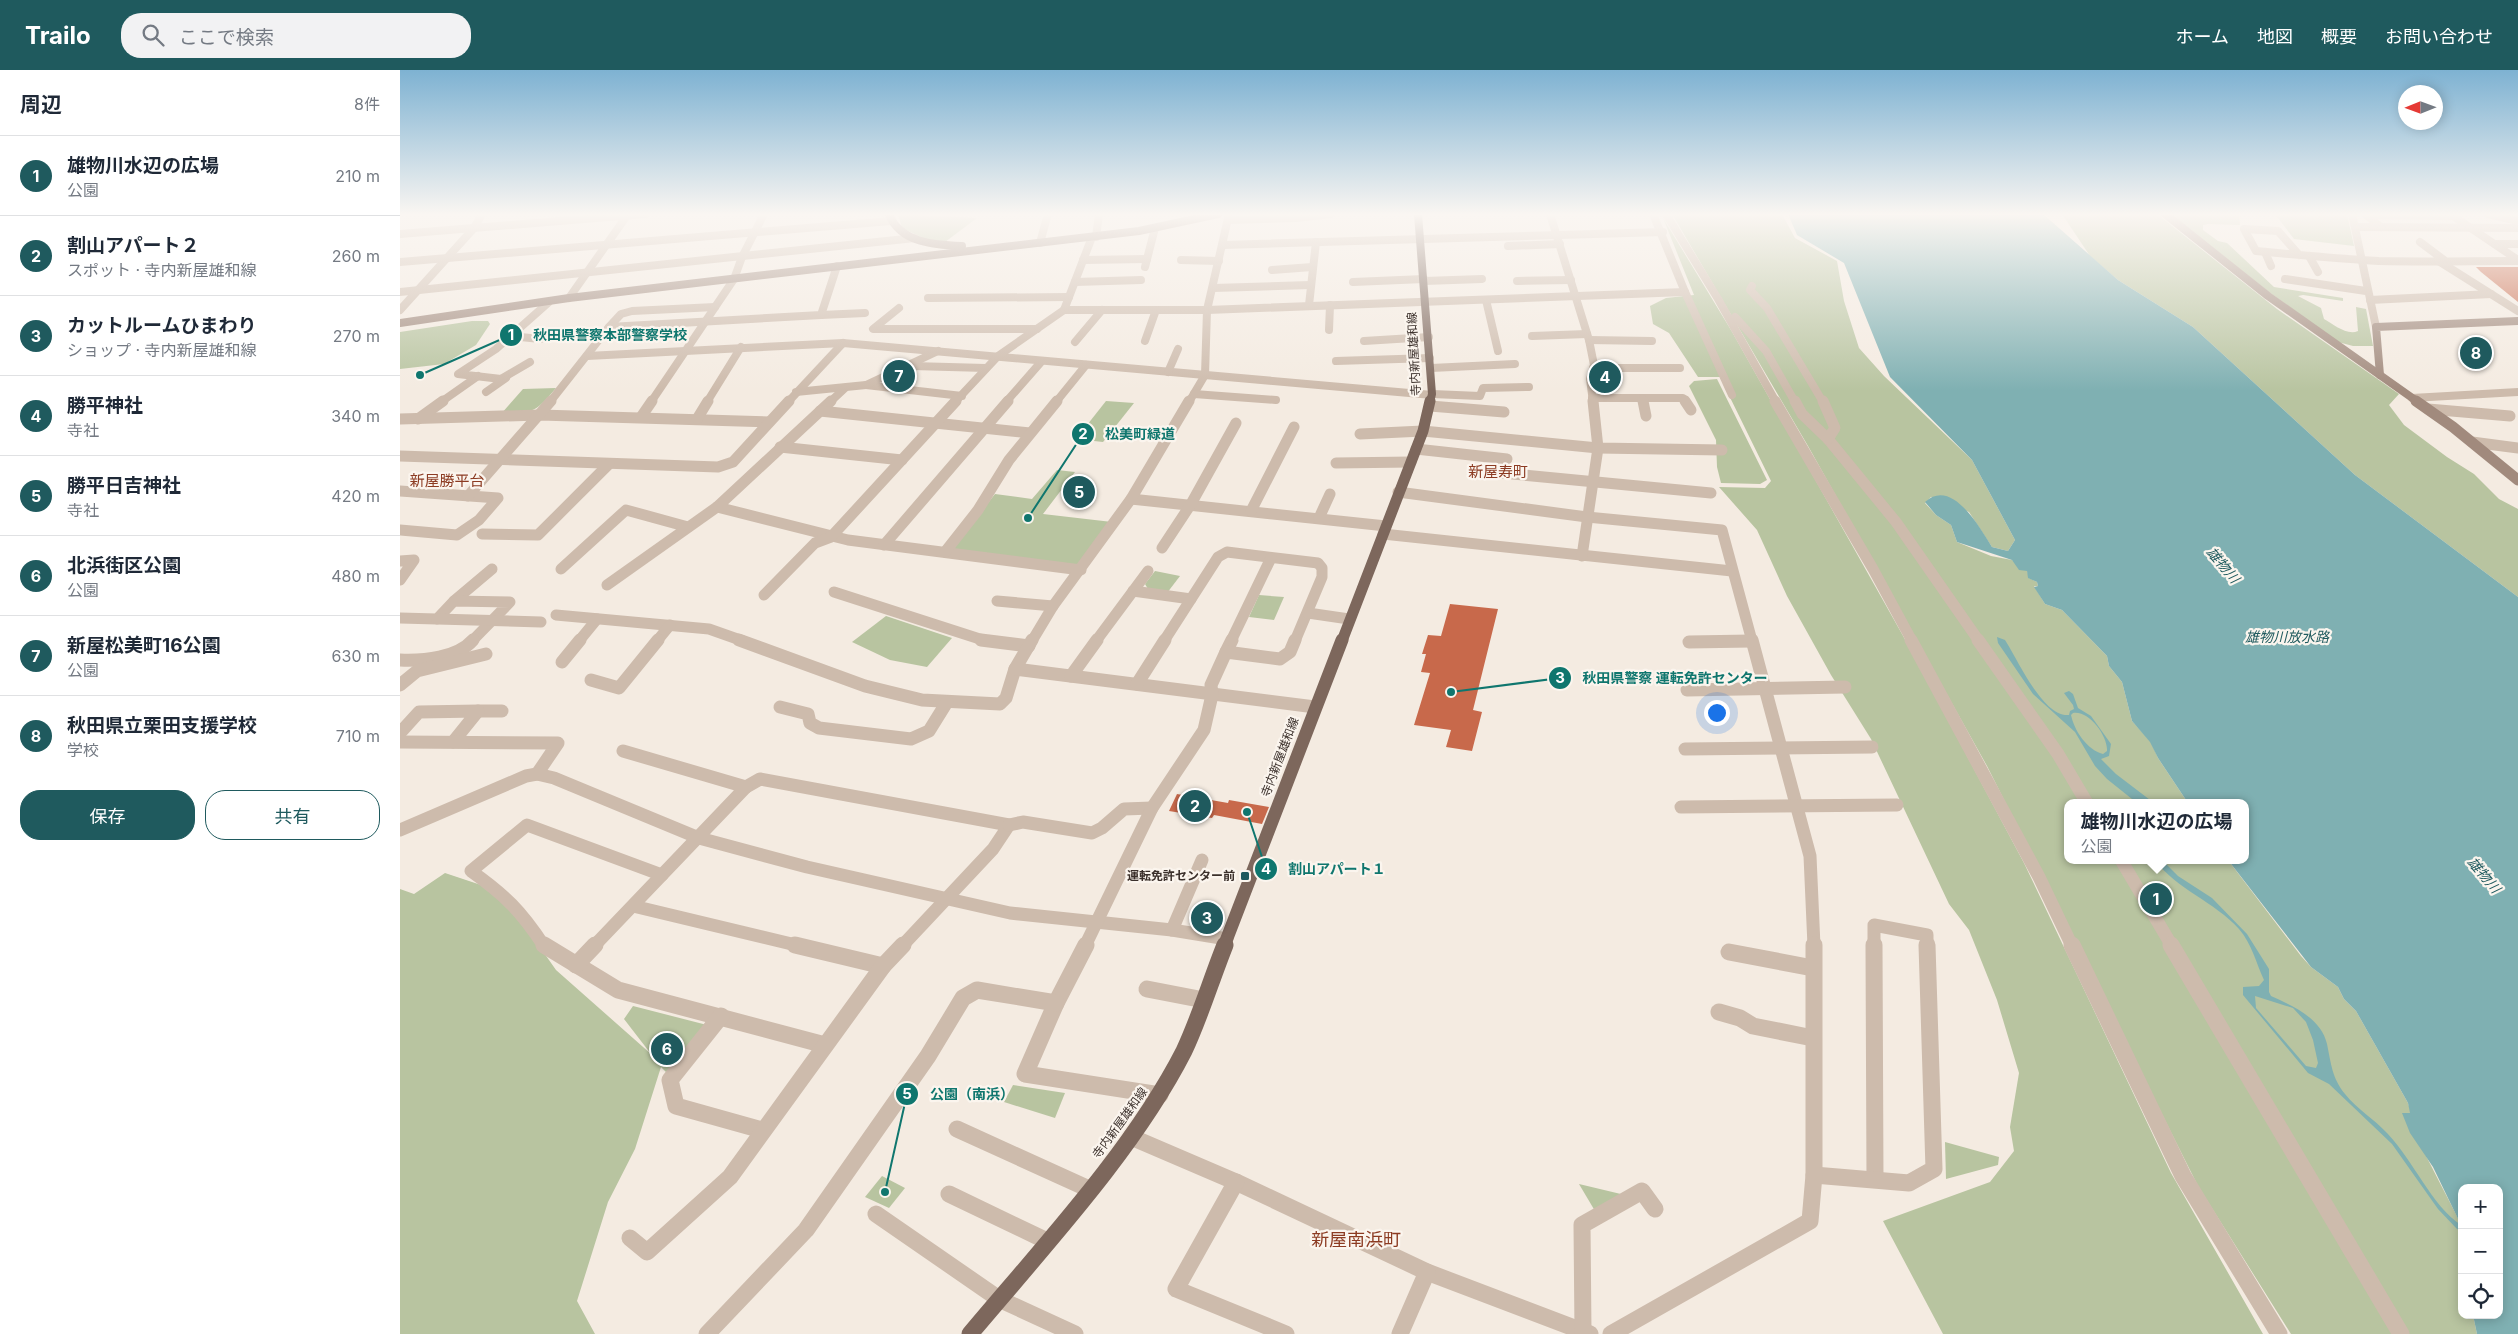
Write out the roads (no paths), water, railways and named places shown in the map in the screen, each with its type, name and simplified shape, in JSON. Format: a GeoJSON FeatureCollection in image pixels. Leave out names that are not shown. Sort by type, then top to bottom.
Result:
{"type":"FeatureCollection","features":[{"type":"Feature","properties":{"kind":"main road","name":"寺内新屋雄和線"},"geometry":{"type":"LineString","coordinates":[[970,1334],[1131,1137],[1160,1095],[1184,1050],[1423,431],[1432,398],[1423,273]]}},
{"type":"Feature","properties":{"kind":"street"},"geometry":{"type":"LineString","coordinates":[[400,310],[433,273]]}},
{"type":"Feature","properties":{"kind":"street"},"geometry":{"type":"LineString","coordinates":[[400,292],[588,273]]}},
{"type":"Feature","properties":{"kind":"street"},"geometry":{"type":"LineString","coordinates":[[569,298],[588,273]]}},
{"type":"Feature","properties":{"kind":"street"},"geometry":{"type":"LineString","coordinates":[[640,417],[734,279],[736,273]]}},
{"type":"Feature","properties":{"kind":"street"},"geometry":{"type":"LineString","coordinates":[[400,323],[569,298],[782,273]]}},
{"type":"Feature","properties":{"kind":"street"},"geometry":{"type":"LineString","coordinates":[[821,315],[835,273]]}},
{"type":"Feature","properties":{"kind":"street"},"geometry":{"type":"LineString","coordinates":[[764,595],[815,543],[831,537],[998,356],[1064,310],[1079,273]]}},
{"type":"Feature","properties":{"kind":"street"},"geometry":{"type":"LineString","coordinates":[[556,615],[709,629],[865,686],[922,700],[1004,702],[1015,669],[1029,646],[1054,606],[1131,499],[1205,375],[1207,310],[1216,273]]}},
{"type":"Feature","properties":{"kind":"street"},"geometry":{"type":"LineString","coordinates":[[1309,306],[1311,273]]}},
{"type":"Feature","properties":{"kind":"street"},"geometry":{"type":"LineString","coordinates":[[1569,273],[1588,337],[1593,368],[1590,380],[1598,448],[1582,556]]}},
{"type":"Feature","properties":{"kind":"street"},"geometry":{"type":"LineString","coordinates":[[1678,273],[1732,395]]}},
{"type":"Feature","properties":{"kind":"street"},"geometry":{"type":"LineString","coordinates":[[1702,273],[1873,569],[2000,802],[2183,1176],[2279,1334]]}},
{"type":"Feature","properties":{"kind":"street"},"geometry":{"type":"LineString","coordinates":[[2240,273],[2287,310],[2428,409],[2516,476]]}},
{"type":"Feature","properties":{"kind":"street"},"geometry":{"type":"LineString","coordinates":[[2363,273],[2376,327],[2380,375]]}},
{"type":"Feature","properties":{"kind":"street"},"geometry":{"type":"LineString","coordinates":[[2459,273],[2518,311]]}},
{"type":"Feature","properties":{"kind":"street"},"geometry":{"type":"LineString","coordinates":[[1353,282],[1482,279]]}},
{"type":"Feature","properties":{"kind":"street"},"geometry":{"type":"LineString","coordinates":[[1075,282],[1141,280]]}},
{"type":"Feature","properties":{"kind":"street"},"geometry":{"type":"LineString","coordinates":[[1517,280],[1571,280]]}},
{"type":"Feature","properties":{"kind":"street"},"geometry":{"type":"LineString","coordinates":[[2285,280],[2366,291]]}},
{"type":"Feature","properties":{"kind":"street"},"geometry":{"type":"LineString","coordinates":[[1212,288],[1310,285]]}},
{"type":"Feature","properties":{"kind":"street"},"geometry":{"type":"LineString","coordinates":[[1752,286],[1750,290],[1768,308],[1828,410],[1835,428],[1828,439]]}},
{"type":"Feature","properties":{"kind":"street"},"geometry":{"type":"LineString","coordinates":[[1064,310],[1207,310],[1685,292]]}},
{"type":"Feature","properties":{"kind":"street"},"geometry":{"type":"LineString","coordinates":[[2370,300],[2491,294]]}},
{"type":"Feature","properties":{"kind":"street"},"geometry":{"type":"LineString","coordinates":[[928,298],[1069,297]]}},
{"type":"Feature","properties":{"kind":"street"},"geometry":{"type":"LineString","coordinates":[[1718,299],[1766,351],[1802,414],[1828,439],[1896,522],[2058,754],[2085,799]]}},
{"type":"Feature","properties":{"kind":"street"},"geometry":{"type":"LineString","coordinates":[[1486,300],[1498,351]]}},
{"type":"Feature","properties":{"kind":"street"},"geometry":{"type":"LineString","coordinates":[[506,378],[458,374],[496,349],[549,302]]}},
{"type":"Feature","properties":{"kind":"street"},"geometry":{"type":"LineString","coordinates":[[1329,330],[1330,305]]}},
{"type":"Feature","properties":{"kind":"street"},"geometry":{"type":"LineString","coordinates":[[468,496],[540,414],[620,314],[632,311],[715,307]]}},
{"type":"Feature","properties":{"kind":"street"},"geometry":{"type":"LineString","coordinates":[[899,308],[873,329],[1037,329]]}},
{"type":"Feature","properties":{"kind":"street"},"geometry":{"type":"LineString","coordinates":[[1075,342],[1102,310]]}},
{"type":"Feature","properties":{"kind":"street"},"geometry":{"type":"LineString","coordinates":[[1145,341],[1156,310]]}},
{"type":"Feature","properties":{"kind":"street"},"geometry":{"type":"LineString","coordinates":[[609,327],[865,313]]}},
{"type":"Feature","properties":{"kind":"street"},"geometry":{"type":"LineString","coordinates":[[2376,327],[2518,321]]}},
{"type":"Feature","properties":{"kind":"street"},"geometry":{"type":"LineString","coordinates":[[902,348],[921,329]]}},
{"type":"Feature","properties":{"kind":"street"},"geometry":{"type":"LineString","coordinates":[[511,336],[540,339]]}},
{"type":"Feature","properties":{"kind":"street"},"geometry":{"type":"LineString","coordinates":[[1532,336],[1652,341]]}},
{"type":"Feature","properties":{"kind":"street"},"geometry":{"type":"LineString","coordinates":[[1364,341],[1429,337]]}},
{"type":"Feature","properties":{"kind":"street"},"geometry":{"type":"LineString","coordinates":[[587,356],[843,343],[1385,392],[1432,398],[1504,412]]}},
{"type":"Feature","properties":{"kind":"street"},"geometry":{"type":"LineString","coordinates":[[400,456],[718,467],[733,462],[843,343]]}},
{"type":"Feature","properties":{"kind":"street"},"geometry":{"type":"LineString","coordinates":[[697,419],[741,348]]}},
{"type":"Feature","properties":{"kind":"street"},"geometry":{"type":"LineString","coordinates":[[1168,372],[1178,349]]}},
{"type":"Feature","properties":{"kind":"street"},"geometry":{"type":"LineString","coordinates":[[866,385],[938,351]]}},
{"type":"Feature","properties":{"kind":"street"},"geometry":{"type":"LineString","coordinates":[[1336,361],[1515,364]]}},
{"type":"Feature","properties":{"kind":"street"},"geometry":{"type":"LineString","coordinates":[[486,392],[530,362]]}},
{"type":"Feature","properties":{"kind":"street"},"geometry":{"type":"LineString","coordinates":[[884,545],[1041,362]]}},
{"type":"Feature","properties":{"kind":"street"},"geometry":{"type":"LineString","coordinates":[[945,552],[978,510],[1009,460],[1086,365]]}},
{"type":"Feature","properties":{"kind":"street"},"geometry":{"type":"LineString","coordinates":[[909,366],[986,368]]}},
{"type":"Feature","properties":{"kind":"street"},"geometry":{"type":"LineString","coordinates":[[1593,368],[1680,368]]}},
{"type":"Feature","properties":{"kind":"street"},"geometry":{"type":"LineString","coordinates":[[418,419],[478,376]]}},
{"type":"Feature","properties":{"kind":"street"},"geometry":{"type":"LineString","coordinates":[[796,392],[866,385],[962,396]]}},
{"type":"Feature","properties":{"kind":"street"},"geometry":{"type":"LineString","coordinates":[[1432,398],[1480,396],[1483,388],[1529,387]]}},
{"type":"Feature","properties":{"kind":"street"},"geometry":{"type":"LineString","coordinates":[[607,584],[716,507],[845,388]]}},
{"type":"Feature","properties":{"kind":"street"},"geometry":{"type":"LineString","coordinates":[[2412,398],[2516,393]]}},
{"type":"Feature","properties":{"kind":"street"},"geometry":{"type":"LineString","coordinates":[[1194,394],[1276,400]]}},
{"type":"Feature","properties":{"kind":"street"},"geometry":{"type":"LineString","coordinates":[[1592,398],[1683,398],[1691,410]]}},
{"type":"Feature","properties":{"kind":"street"},"geometry":{"type":"LineString","coordinates":[[1642,398],[1646,416]]}},
{"type":"Feature","properties":{"kind":"street"},"geometry":{"type":"LineString","coordinates":[[2428,409],[2510,416]]}},
{"type":"Feature","properties":{"kind":"street"},"geometry":{"type":"LineString","coordinates":[[820,411],[1030,433]]}},
{"type":"Feature","properties":{"kind":"street"},"geometry":{"type":"LineString","coordinates":[[400,420],[540,414],[769,422]]}},
{"type":"Feature","properties":{"kind":"street"},"geometry":{"type":"LineString","coordinates":[[1162,548],[1190,504],[1236,423]]}},
{"type":"Feature","properties":{"kind":"street"},"geometry":{"type":"LineString","coordinates":[[1251,511],[1294,427]]}},
{"type":"Feature","properties":{"kind":"street"},"geometry":{"type":"LineString","coordinates":[[1360,434],[1423,431],[1598,448],[1722,450]]}},
{"type":"Feature","properties":{"kind":"street"},"geometry":{"type":"LineString","coordinates":[[2472,442],[2518,448]]}},
{"type":"Feature","properties":{"kind":"street"},"geometry":{"type":"LineString","coordinates":[[780,447],[902,460]]}},
{"type":"Feature","properties":{"kind":"street"},"geometry":{"type":"LineString","coordinates":[[1416,449],[1507,459]]}},
{"type":"Feature","properties":{"kind":"street"},"geometry":{"type":"LineString","coordinates":[[1336,463],[1411,462]]}},
{"type":"Feature","properties":{"kind":"street"},"geometry":{"type":"LineString","coordinates":[[482,534],[538,534],[609,464]]}},
{"type":"Feature","properties":{"kind":"street"},"geometry":{"type":"LineString","coordinates":[[1502,473],[1711,493]]}},
{"type":"Feature","properties":{"kind":"street"},"geometry":{"type":"LineString","coordinates":[[400,491],[498,498],[479,520],[456,535],[400,530]]}},
{"type":"Feature","properties":{"kind":"street"},"geometry":{"type":"LineString","coordinates":[[1398,492],[1587,517],[1722,530],[1810,856],[1814,912],[1814,1175],[1810,1221],[1619,1331]]}},
{"type":"Feature","properties":{"kind":"street"},"geometry":{"type":"LineString","coordinates":[[1319,518],[1330,494]]}},
{"type":"Feature","properties":{"kind":"street"},"geometry":{"type":"LineString","coordinates":[[1131,499],[1319,518],[1384,530],[1582,556],[1732,571]]}},
{"type":"Feature","properties":{"kind":"street"},"geometry":{"type":"LineString","coordinates":[[716,507],[831,537],[1081,570]]}},
{"type":"Feature","properties":{"kind":"street"},"geometry":{"type":"LineString","coordinates":[[561,569],[626,510],[688,527]]}},
{"type":"Feature","properties":{"kind":"street"},"geometry":{"type":"LineString","coordinates":[[1137,684],[1218,557],[1227,552],[1318,563],[1322,568],[1322,577],[1290,652],[1280,658],[1226,652]]}},
{"type":"Feature","properties":{"kind":"street"},"geometry":{"type":"LineString","coordinates":[[1160,1095],[1025,1074],[1056,1003],[1098,922],[1152,808],[1204,730],[1212,695],[1211,685],[1270,558]]}},
{"type":"Feature","properties":{"kind":"street"},"geometry":{"type":"LineString","coordinates":[[400,561],[414,560],[400,580]]}},
{"type":"Feature","properties":{"kind":"street"},"geometry":{"type":"LineString","coordinates":[[437,619],[454,601],[492,568]]}},
{"type":"Feature","properties":{"kind":"street"},"geometry":{"type":"LineString","coordinates":[[1071,676],[1148,571]]}},
{"type":"Feature","properties":{"kind":"street"},"geometry":{"type":"LineString","coordinates":[[1133,591],[1191,599]]}},
{"type":"Feature","properties":{"kind":"street"},"geometry":{"type":"LineString","coordinates":[[834,592],[958,634],[988,642],[1029,646]]}},
{"type":"Feature","properties":{"kind":"street"},"geometry":{"type":"LineString","coordinates":[[400,660],[417,660],[464,650],[510,602],[454,601]]}},
{"type":"Feature","properties":{"kind":"street"},"geometry":{"type":"LineString","coordinates":[[997,601],[1054,606]]}},
{"type":"Feature","properties":{"kind":"street"},"geometry":{"type":"LineString","coordinates":[[1308,613],[1349,619]]}},
{"type":"Feature","properties":{"kind":"street"},"geometry":{"type":"LineString","coordinates":[[400,618],[542,622]]}},
{"type":"Feature","properties":{"kind":"street"},"geometry":{"type":"LineString","coordinates":[[562,662],[597,619]]}},
{"type":"Feature","properties":{"kind":"street"},"geometry":{"type":"LineString","coordinates":[[591,680],[619,688],[670,625]]}},
{"type":"Feature","properties":{"kind":"street"},"geometry":{"type":"LineString","coordinates":[[1688,642],[1751,641]]}},
{"type":"Feature","properties":{"kind":"street"},"geometry":{"type":"LineString","coordinates":[[400,686],[417,671],[486,654]]}},
{"type":"Feature","properties":{"kind":"street"},"geometry":{"type":"LineString","coordinates":[[1015,669],[1315,707]]}},
{"type":"Feature","properties":{"kind":"street"},"geometry":{"type":"LineString","coordinates":[[1687,690],[1845,687]]}},
{"type":"Feature","properties":{"kind":"street"},"geometry":{"type":"LineString","coordinates":[[780,707],[808,714],[810,723],[819,728],[911,739],[922,738],[930,731],[947,702]]}},
{"type":"Feature","properties":{"kind":"street"},"geometry":{"type":"LineString","coordinates":[[453,742],[478,711]]}},
{"type":"Feature","properties":{"kind":"street"},"geometry":{"type":"LineString","coordinates":[[400,733],[419,712],[502,711]]}},
{"type":"Feature","properties":{"kind":"street"},"geometry":{"type":"LineString","coordinates":[[400,742],[558,743],[537,774]]}},
{"type":"Feature","properties":{"kind":"street"},"geometry":{"type":"LineString","coordinates":[[1685,749],[1872,747]]}},
{"type":"Feature","properties":{"kind":"street"},"geometry":{"type":"LineString","coordinates":[[623,751],[746,787]]}},
{"type":"Feature","properties":{"kind":"street"},"geometry":{"type":"LineString","coordinates":[[400,830],[526,776],[537,774],[554,778],[699,838],[946,899],[1010,913],[1172,930],[1227,940]]}},
{"type":"Feature","properties":{"kind":"street"},"geometry":{"type":"LineString","coordinates":[[576,964],[746,787],[760,779],[1009,825],[1023,822],[1092,833],[1102,828],[1124,809],[1152,808]]}},
{"type":"Feature","properties":{"kind":"street"},"geometry":{"type":"LineString","coordinates":[[1681,807],[1797,808],[1897,805]]}},
{"type":"Feature","properties":{"kind":"street"},"geometry":{"type":"LineString","coordinates":[[662,875],[527,825],[470,871],[502,893],[524,915],[545,948],[576,964],[618,990],[826,1045]]}},
{"type":"Feature","properties":{"kind":"street"},"geometry":{"type":"LineString","coordinates":[[630,1238],[647,1252],[730,1177],[762,1130],[884,966],[993,850],[1009,825]]}},
{"type":"Feature","properties":{"kind":"street"},"geometry":{"type":"LineString","coordinates":[[1172,930],[1202,860]]}},
{"type":"Feature","properties":{"kind":"street"},"geometry":{"type":"LineString","coordinates":[[2123,864],[2401,1334]]}},
{"type":"Feature","properties":{"kind":"street"},"geometry":{"type":"LineString","coordinates":[[633,906],[884,966]]}},
{"type":"Feature","properties":{"kind":"street"},"geometry":{"type":"LineString","coordinates":[[1814,1175],[1908,1183],[1934,1169],[1928,935],[1874,926],[1875,1180]]}},
{"type":"Feature","properties":{"kind":"street"},"geometry":{"type":"LineString","coordinates":[[1730,952],[1813,968]]}},
{"type":"Feature","properties":{"kind":"street"},"geometry":{"type":"LineString","coordinates":[[1147,989],[1204,1000]]}},
{"type":"Feature","properties":{"kind":"street"},"geometry":{"type":"LineString","coordinates":[[707,1334],[806,1230],[928,1056],[964,998],[977,990],[1056,1003]]}},
{"type":"Feature","properties":{"kind":"street"},"geometry":{"type":"LineString","coordinates":[[1719,1012],[1740,1018],[1753,1026],[1813,1038]]}},
{"type":"Feature","properties":{"kind":"street"},"geometry":{"type":"LineString","coordinates":[[721,1016],[670,1080],[676,1106],[762,1130]]}},
{"type":"Feature","properties":{"kind":"street"},"geometry":{"type":"LineString","coordinates":[[957,1129],[1089,1189]]}},
{"type":"Feature","properties":{"kind":"street"},"geometry":{"type":"LineString","coordinates":[[1131,1137],[1236,1182],[1428,1272],[1586,1333],[1582,1225],[1642,1191],[1655,1209]]}},
{"type":"Feature","properties":{"kind":"street"},"geometry":{"type":"LineString","coordinates":[[1236,1182],[1176,1289],[1286,1334]]}},
{"type":"Feature","properties":{"kind":"street"},"geometry":{"type":"LineString","coordinates":[[949,1194],[1047,1241]]}},
{"type":"Feature","properties":{"kind":"street"},"geometry":{"type":"LineString","coordinates":[[876,1214],[999,1299],[1073,1334]]}},
{"type":"Feature","properties":{"kind":"street"},"geometry":{"type":"LineString","coordinates":[[1400,1334],[1428,1272]]}},
{"type":"Feature","properties":{"kind":"water","name":"雄物川放水路"},"geometry":{"type":"Polygon","coordinates":[[[1848,273],[2110,273],[2118,280],[2193,327],[2355,475],[2518,597],[2518,1334],[2477,1334],[2474,1319],[2503,1319],[2503,1184],[2458,1184],[2458,1219],[2433,1167],[2410,1133],[2402,1113],[2410,1113],[2408,1103],[2356,1011],[2344,999],[2338,987],[2311,967],[2231,864],[2249,864],[2249,799],[2185,799],[2158,758],[2150,742],[2132,721],[2122,682],[2109,666],[2107,656],[2062,610],[2045,604],[2034,587],[2038,586],[2037,582],[2028,578],[2027,571],[2019,570],[2012,560],[1957,542],[1951,525],[1936,515],[1925,502],[1935,496],[1945,496],[1955,500],[1973,518],[1992,547],[2008,551],[2015,540],[1972,460],[1890,377],[1848,273]]]}},
{"type":"Feature","properties":{"kind":"water"},"geometry":{"type":"Polygon","coordinates":[[[1997,637],[2005,640],[2040,697],[2050,707],[2059,713],[2069,715],[2070,711],[2074,709],[2064,693],[2069,691],[2073,694],[2078,708],[2091,716],[2111,744],[2109,756],[2101,759],[2116,774],[2149,799],[2132,799],[2107,779],[2095,766],[2075,732],[2033,694],[1998,643],[1997,637]],[[2079,713],[2071,715],[2082,739],[2097,752],[2103,754],[2107,751],[2104,738],[2096,725],[2079,713]]]}},
{"type":"Feature","properties":{"kind":"water","name":"雄物川放水路"},"geometry":{"type":"Polygon","coordinates":[[[2159,864],[2166,864],[2178,876],[2212,898],[2247,934],[2269,969],[2269,992],[2271,996],[2305,1014],[2319,1027],[2327,1044],[2337,1082],[2345,1094],[2397,1144],[2450,1216],[2458,1223],[2458,1229],[2438,1209],[2392,1144],[2329,1084],[2308,1073],[2243,995],[2243,987],[2259,986],[2264,980],[2251,947],[2239,929],[2219,911],[2174,879],[2159,864]],[[2255,996],[2256,1008],[2306,1066],[2316,1068],[2318,1063],[2313,1040],[2306,1022],[2293,1008],[2255,996]]]}},
{"type":"Feature","properties":{"kind":"place","name":"秋田県立栗田支援学校"},"geometry":{"type":"Point","coordinates":[2476,353]}},
{"type":"Feature","properties":{"kind":"place","name":"秋田県警察本部警察学校"},"geometry":{"type":"Point","coordinates":[420,375]}},
{"type":"Feature","properties":{"kind":"place","name":"新屋松美町16公園"},"geometry":{"type":"Point","coordinates":[899,376]}},
{"type":"Feature","properties":{"kind":"place","name":"勝平神社"},"geometry":{"type":"Point","coordinates":[1605,377]}},
{"type":"Feature","properties":{"kind":"place","name":"勝平日吉神社"},"geometry":{"type":"Point","coordinates":[1079,492]}},
{"type":"Feature","properties":{"kind":"place","name":"松美町緑道"},"geometry":{"type":"Point","coordinates":[1028,518]}},
{"type":"Feature","properties":{"kind":"place","name":"秋田県警察 運転免許センター"},"geometry":{"type":"Point","coordinates":[1451,692]}},
{"type":"Feature","properties":{"kind":"place","name":"割山アパート２"},"geometry":{"type":"Point","coordinates":[1195,806]}},
{"type":"Feature","properties":{"kind":"place","name":"割山アパート１"},"geometry":{"type":"Point","coordinates":[1247,812]}},
{"type":"Feature","properties":{"kind":"place","name":"運転免許センター前"},"geometry":{"type":"Point","coordinates":[1245,876]}},
{"type":"Feature","properties":{"kind":"place","name":"雄物川水辺の広場"},"geometry":{"type":"Point","coordinates":[2156,899]}},
{"type":"Feature","properties":{"kind":"place","name":"カットルームひまわり"},"geometry":{"type":"Point","coordinates":[1207,918]}},
{"type":"Feature","properties":{"kind":"place","name":"北浜街区公園"},"geometry":{"type":"Point","coordinates":[667,1049]}},
{"type":"Feature","properties":{"kind":"place","name":"公園（南浜）"},"geometry":{"type":"Point","coordinates":[885,1192]}},
{"type":"Feature","properties":{"kind":"district","name":"新屋寿町"},"geometry":{"type":"Point","coordinates":[1498,472]}},
{"type":"Feature","properties":{"kind":"district","name":"新屋勝平台"},"geometry":{"type":"Point","coordinates":[447,481]}},
{"type":"Feature","properties":{"kind":"district","name":"新屋南浜町"},"geometry":{"type":"Point","coordinates":[1356,1240]}},
{"type":"Feature","properties":{"kind":"water label","name":"雄物川"},"geometry":{"type":"Point","coordinates":[2223,565]}},
{"type":"Feature","properties":{"kind":"water label","name":"雄物川"},"geometry":{"type":"Point","coordinates":[2484,875]}}]}
